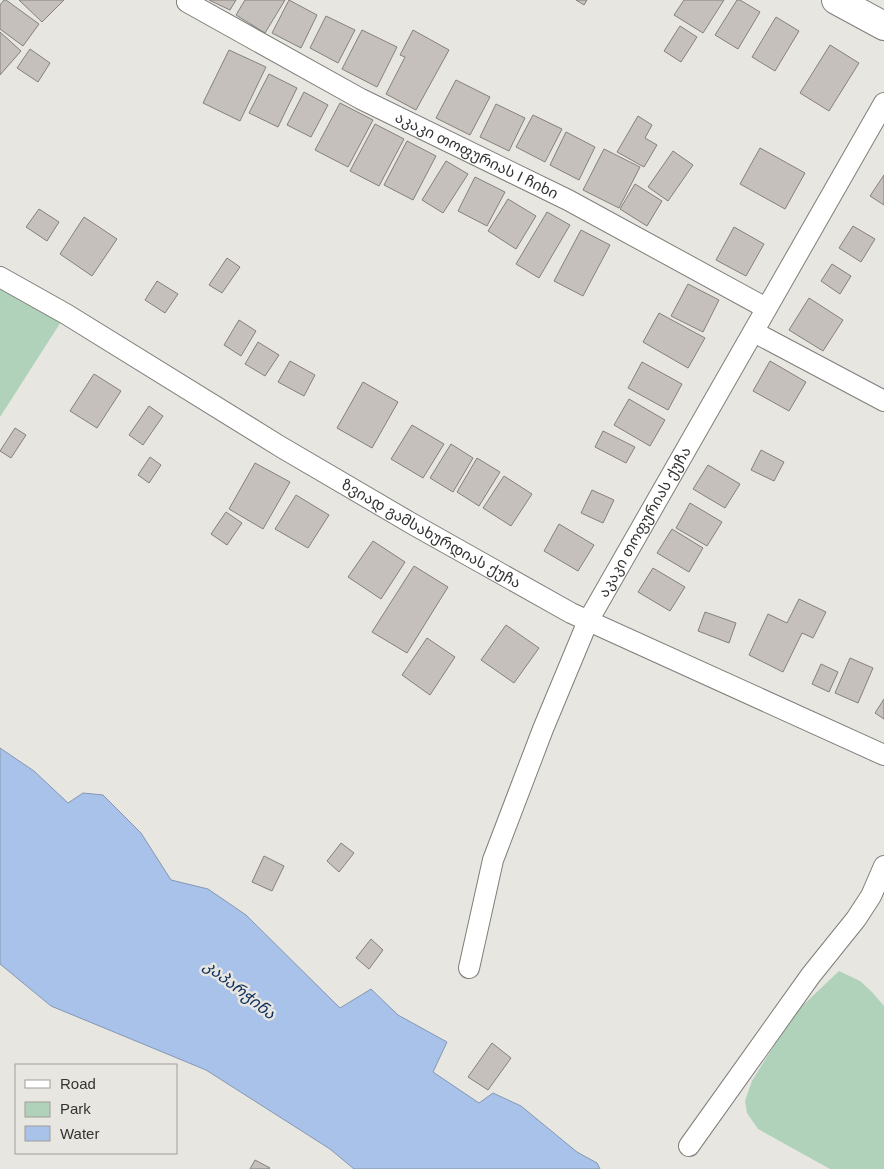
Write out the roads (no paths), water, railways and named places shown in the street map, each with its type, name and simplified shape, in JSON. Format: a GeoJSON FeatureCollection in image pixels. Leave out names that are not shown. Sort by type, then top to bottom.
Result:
{"type":"FeatureCollection","features":[{"type":"Feature","properties":{"kind":"highway"},"geometry":{"type":"LineString","coordinates":[[836,0],[884,26]]}},
{"type":"Feature","properties":{"kind":"street","name":"აკაკი თოფურიას I ჩიხი"},"geometry":{"type":"LineString","coordinates":[[187,2],[361,100],[568,200],[766,308]]}},
{"type":"Feature","properties":{"kind":"street","name":"აკაკი თოფურიას ქუჩა"},"geometry":{"type":"LineString","coordinates":[[468,968],[493,860],[543,729],[588,621],[884,104]]}},
{"type":"Feature","properties":{"kind":"street","name":"ზვიად გამსახურდიას ქუჩა"},"geometry":{"type":"LineString","coordinates":[[0,277],[66,314],[281,447],[416,526],[588,621],[884,754]]}},
{"type":"Feature","properties":{"kind":"street"},"geometry":{"type":"LineString","coordinates":[[754,332],[884,401]]}},
{"type":"Feature","properties":{"kind":"street"},"geometry":{"type":"LineString","coordinates":[[689,1146],[811,975],[856,919],[878,900],[884,866]]}},
{"type":"Feature","properties":{"kind":"water","name":"კაპარჭინა"},"geometry":{"type":"Polygon","coordinates":[[[0,748],[34,771],[68,803],[83,793],[103,795],[141,833],[171,880],[208,889],[246,915],[340,1008],[371,989],[398,1015],[447,1042],[433,1072],[479,1103],[493,1093],[521,1106],[577,1152],[597,1163],[600,1169],[354,1169],[330,1149],[206,1070],[51,1006],[0,964],[0,748]]]}}]}
